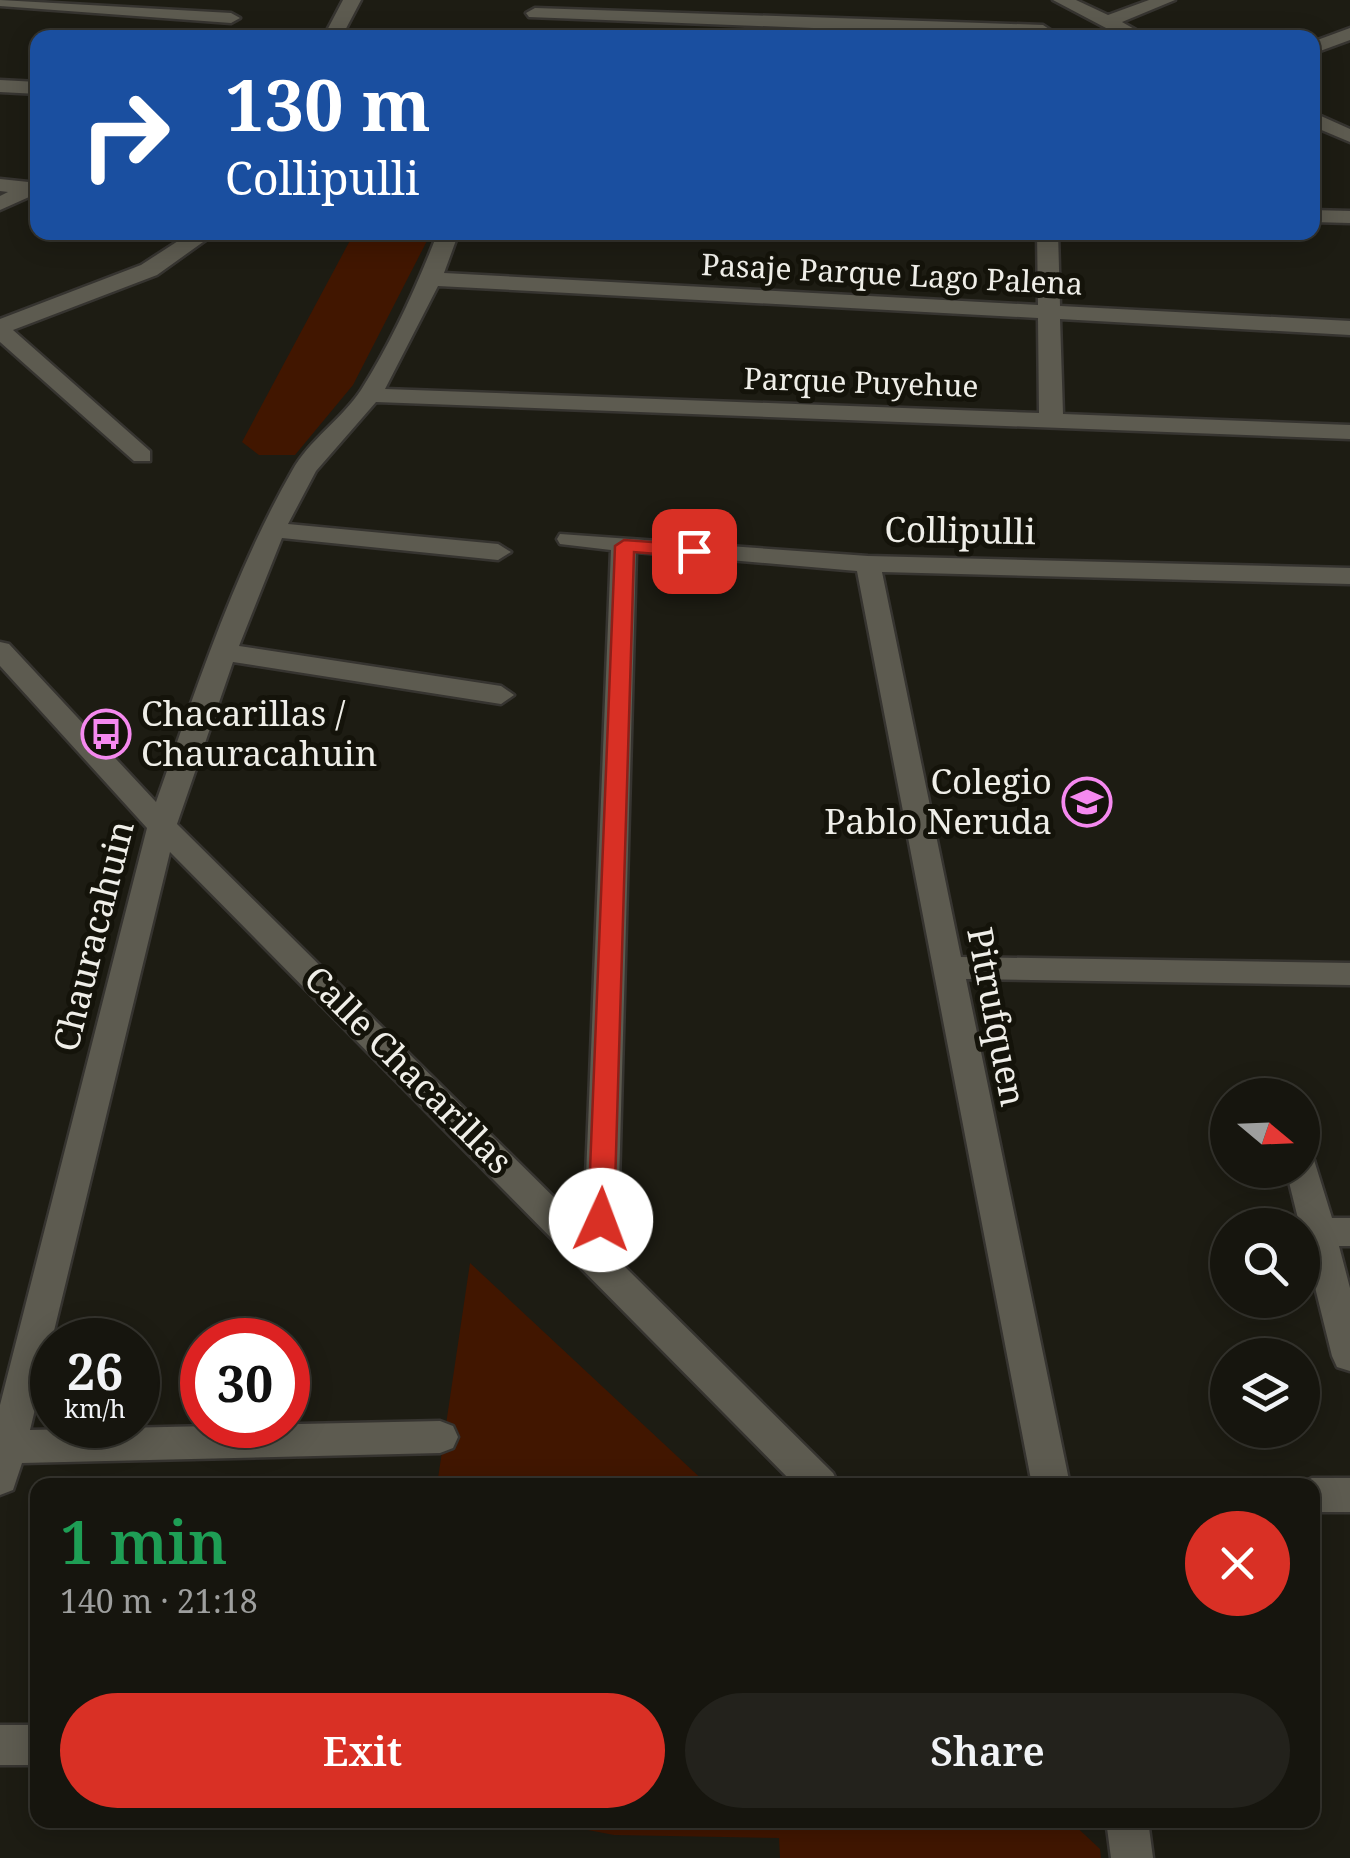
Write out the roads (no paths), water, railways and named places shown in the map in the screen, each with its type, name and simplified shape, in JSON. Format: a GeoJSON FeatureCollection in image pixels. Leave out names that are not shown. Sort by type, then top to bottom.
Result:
{"type":"FeatureCollection","features":[{"type":"Feature","properties":{"kind":"street"},"geometry":{"type":"LineString","coordinates":[[0,0],[159,6],[231,18]]}},
{"type":"Feature","properties":{"kind":"street"},"geometry":{"type":"LineString","coordinates":[[336,30],[352,0]]}},
{"type":"Feature","properties":{"kind":"street"},"geometry":{"type":"LineString","coordinates":[[1062,0],[1125,30]]}},
{"type":"Feature","properties":{"kind":"street"},"geometry":{"type":"LineString","coordinates":[[1108,22],[1166,0]]}},
{"type":"Feature","properties":{"kind":"street"},"geometry":{"type":"LineString","coordinates":[[538,7],[968,30]]}},
{"type":"Feature","properties":{"kind":"street"},"geometry":{"type":"LineString","coordinates":[[1047,30],[1058,18],[1080,9]]}},
{"type":"Feature","properties":{"kind":"street"},"geometry":{"type":"LineString","coordinates":[[1320,46],[1350,34]]}},
{"type":"Feature","properties":{"kind":"street"},"geometry":{"type":"LineString","coordinates":[[0,86],[30,88]]}},
{"type":"Feature","properties":{"kind":"street"},"geometry":{"type":"LineString","coordinates":[[1320,122],[1345,134]]}},
{"type":"Feature","properties":{"kind":"street"},"geometry":{"type":"LineString","coordinates":[[1320,131],[1345,134]]}},
{"type":"Feature","properties":{"kind":"street"},"geometry":{"type":"LineString","coordinates":[[0,185],[30,184]]}},
{"type":"Feature","properties":{"kind":"street"},"geometry":{"type":"LineString","coordinates":[[0,204],[30,186]]}},
{"type":"Feature","properties":{"kind":"street"},"geometry":{"type":"LineString","coordinates":[[1320,216],[1350,218]]}},
{"type":"Feature","properties":{"kind":"street"},"geometry":{"type":"LineString","coordinates":[[142,456],[0,328],[149,270],[195,240]]}},
{"type":"Feature","properties":{"kind":"street","name":"Chauracahuin"},"geometry":{"type":"LineString","coordinates":[[6,1438],[162,826],[223,652],[273,530],[305,468],[370,395],[431,279],[446,240]]}},
{"type":"Feature","properties":{"kind":"street"},"geometry":{"type":"LineString","coordinates":[[1047,240],[1051,420]]}},
{"type":"Feature","properties":{"kind":"street","name":"Pasaje Parque Lago Palena"},"geometry":{"type":"LineString","coordinates":[[431,279],[1049,315],[1350,328]]}},
{"type":"Feature","properties":{"kind":"street","name":"Parque Puyehue"},"geometry":{"type":"LineString","coordinates":[[370,395],[1350,432]]}},
{"type":"Feature","properties":{"kind":"street"},"geometry":{"type":"LineString","coordinates":[[273,530],[498,552]]}},
{"type":"Feature","properties":{"kind":"street","name":"Collipulli"},"geometry":{"type":"LineString","coordinates":[[569,540],[868,564],[1350,576]]}},
{"type":"Feature","properties":{"kind":"street"},"geometry":{"type":"LineString","coordinates":[[600,1260],[624,546]]}},
{"type":"Feature","properties":{"kind":"street","name":"Pitrufquen"},"geometry":{"type":"LineString","coordinates":[[868,564],[1050,1478]]}},
{"type":"Feature","properties":{"kind":"street","name":"Calle Chacarillas"},"geometry":{"type":"LineString","coordinates":[[0,650],[162,826],[600,1260],[813,1478]]}},
{"type":"Feature","properties":{"kind":"street"},"geometry":{"type":"LineString","coordinates":[[223,652],[501,695]]}},
{"type":"Feature","properties":{"kind":"street"},"geometry":{"type":"LineString","coordinates":[[948,968],[1350,974]]}},
{"type":"Feature","properties":{"kind":"street"},"geometry":{"type":"LineString","coordinates":[[1320,1232],[1350,1232]]}},
{"type":"Feature","properties":{"kind":"street"},"geometry":{"type":"LineString","coordinates":[[1320,1250],[1350,1356]]}},
{"type":"Feature","properties":{"kind":"street"},"geometry":{"type":"LineString","coordinates":[[6,1438],[440,1436]]}},
{"type":"Feature","properties":{"kind":"street"},"geometry":{"type":"LineString","coordinates":[[1320,1495],[1350,1496]]}},
{"type":"Feature","properties":{"kind":"street"},"geometry":{"type":"LineString","coordinates":[[0,1745],[30,1745]]}},
{"type":"Feature","properties":{"kind":"street"},"geometry":{"type":"LineString","coordinates":[[1128,1828],[1132,1858]]}},
{"type":"Feature","properties":{"kind":"place","name":"Chacarillas / Chauracahuin"},"geometry":{"type":"Point","coordinates":[106,734]}},
{"type":"Feature","properties":{"kind":"place","name":"Colegio Pablo Neruda"},"geometry":{"type":"Point","coordinates":[1087,802]}}]}
